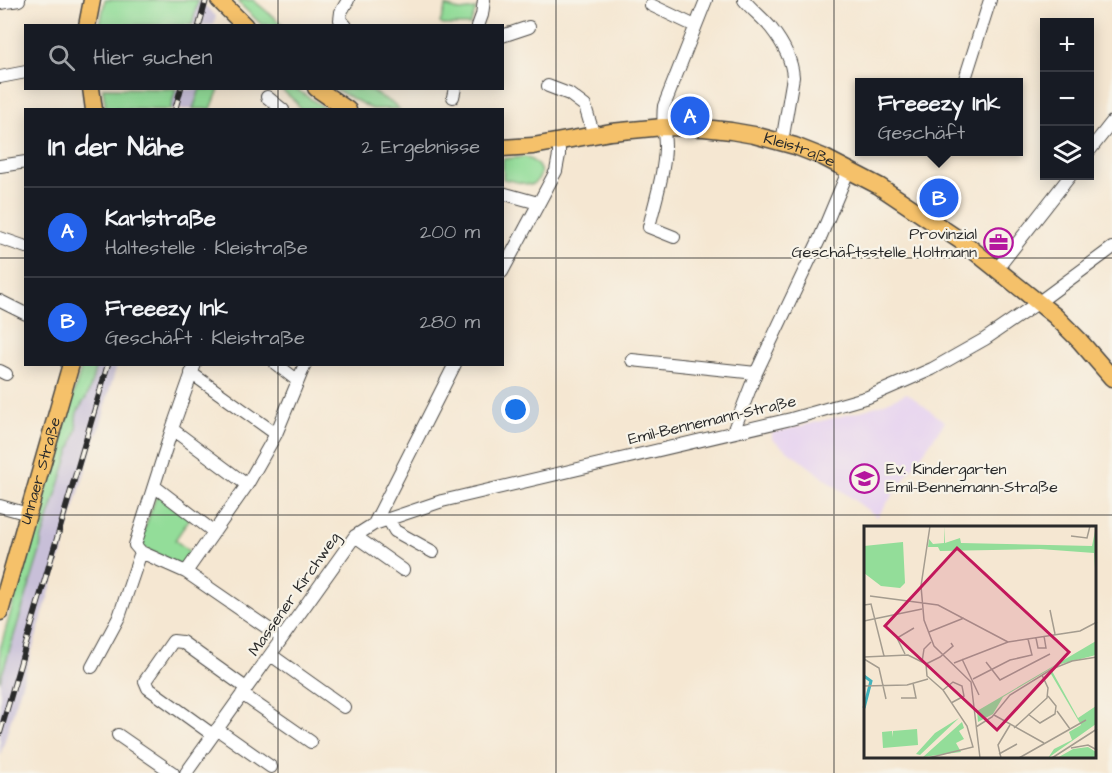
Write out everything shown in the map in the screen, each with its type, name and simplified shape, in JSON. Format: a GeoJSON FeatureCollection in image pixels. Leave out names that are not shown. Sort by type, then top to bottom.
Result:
{"type":"FeatureCollection","features":[{"type":"Feature","properties":{"kind":"main road"},"geometry":{"type":"LineString","coordinates":[[87,24],[92,0]]}},
{"type":"Feature","properties":{"kind":"main road"},"geometry":{"type":"LineString","coordinates":[[219,0],[243,24]]}},
{"type":"Feature","properties":{"kind":"main road"},"geometry":{"type":"LineString","coordinates":[[91,90],[94,108]]}},
{"type":"Feature","properties":{"kind":"main road"},"geometry":{"type":"LineString","coordinates":[[319,90],[345,108]]}},
{"type":"Feature","properties":{"kind":"main road","name":"Kleistraße"},"geometry":{"type":"LineString","coordinates":[[504,148],[663,127],[731,131],[782,142],[823,157],[879,186],[997,269],[1039,302],[1079,340],[1112,378]]}},
{"type":"Feature","properties":{"kind":"main road","name":"Unnaer Straße"},"geometry":{"type":"LineString","coordinates":[[0,612],[70,366]]}},
{"type":"Feature","properties":{"kind":"street"},"geometry":{"type":"LineString","coordinates":[[0,3],[19,0]]}},
{"type":"Feature","properties":{"kind":"street"},"geometry":{"type":"LineString","coordinates":[[344,24],[340,16],[348,0]]}},
{"type":"Feature","properties":{"kind":"street"},"geometry":{"type":"LineString","coordinates":[[479,24],[484,0]]}},
{"type":"Feature","properties":{"kind":"street"},"geometry":{"type":"LineString","coordinates":[[674,237],[649,227],[660,184],[664,148],[664,106],[706,0]]}},
{"type":"Feature","properties":{"kind":"street"},"geometry":{"type":"LineString","coordinates":[[744,0],[772,29],[789,58],[792,68],[793,77],[782,142]]}},
{"type":"Feature","properties":{"kind":"street"},"geometry":{"type":"LineString","coordinates":[[965,78],[990,0]]}},
{"type":"Feature","properties":{"kind":"street"},"geometry":{"type":"LineString","coordinates":[[651,5],[695,26]]}},
{"type":"Feature","properties":{"kind":"street"},"geometry":{"type":"LineString","coordinates":[[504,35],[529,27]]}},
{"type":"Feature","properties":{"kind":"street"},"geometry":{"type":"LineString","coordinates":[[0,77],[24,72]]}},
{"type":"Feature","properties":{"kind":"street"},"geometry":{"type":"LineString","coordinates":[[548,87],[569,94],[585,106],[594,136]]}},
{"type":"Feature","properties":{"kind":"street"},"geometry":{"type":"LineString","coordinates":[[267,97],[281,108]]}},
{"type":"Feature","properties":{"kind":"street"},"geometry":{"type":"LineString","coordinates":[[1094,144],[1112,122]]}},
{"type":"Feature","properties":{"kind":"street"},"geometry":{"type":"LineString","coordinates":[[504,268],[556,171],[559,142]]}},
{"type":"Feature","properties":{"kind":"street"},"geometry":{"type":"LineString","coordinates":[[0,166],[24,162]]}},
{"type":"Feature","properties":{"kind":"street"},"geometry":{"type":"LineString","coordinates":[[733,432],[756,373],[820,238],[849,169]]}},
{"type":"Feature","properties":{"kind":"street"},"geometry":{"type":"LineString","coordinates":[[997,269],[1067,180]]}},
{"type":"Feature","properties":{"kind":"street"},"geometry":{"type":"LineString","coordinates":[[504,194],[538,204]]}},
{"type":"Feature","properties":{"kind":"street"},"geometry":{"type":"LineString","coordinates":[[0,238],[24,247]]}},
{"type":"Feature","properties":{"kind":"street","name":"Emil-Bennemann-Straße"},"geometry":{"type":"LineString","coordinates":[[374,524],[442,501],[791,419],[868,397],[932,369],[985,339],[1112,248]]}},
{"type":"Feature","properties":{"kind":"street"},"geometry":{"type":"LineString","coordinates":[[0,301],[24,313]]}},
{"type":"Feature","properties":{"kind":"street"},"geometry":{"type":"LineString","coordinates":[[632,360],[756,373]]}},
{"type":"Feature","properties":{"kind":"street"},"geometry":{"type":"LineString","coordinates":[[279,366],[298,381]]}},
{"type":"Feature","properties":{"kind":"street"},"geometry":{"type":"LineString","coordinates":[[186,572],[247,485],[276,434],[304,366]]}},
{"type":"Feature","properties":{"kind":"street"},"geometry":{"type":"LineString","coordinates":[[374,524],[455,366]]}},
{"type":"Feature","properties":{"kind":"street"},"geometry":{"type":"LineString","coordinates":[[276,434],[193,369],[135,545],[141,552],[186,572],[282,638]]}},
{"type":"Feature","properties":{"kind":"street"},"geometry":{"type":"LineString","coordinates":[[172,429],[247,485]]}},
{"type":"Feature","properties":{"kind":"street"},"geometry":{"type":"LineString","coordinates":[[154,486],[214,532]]}},
{"type":"Feature","properties":{"kind":"street"},"geometry":{"type":"LineString","coordinates":[[0,506],[28,514]]}},
{"type":"Feature","properties":{"kind":"street"},"geometry":{"type":"LineString","coordinates":[[388,519],[395,531],[433,552]]}},
{"type":"Feature","properties":{"kind":"street","name":"Massener Kirchweg"},"geometry":{"type":"LineString","coordinates":[[186,773],[355,536],[374,524]]}},
{"type":"Feature","properties":{"kind":"street"},"geometry":{"type":"LineString","coordinates":[[355,536],[403,570]]}},
{"type":"Feature","properties":{"kind":"street"},"geometry":{"type":"LineString","coordinates":[[92,667],[118,617],[141,552]]}},
{"type":"Feature","properties":{"kind":"street"},"geometry":{"type":"LineString","coordinates":[[271,767],[148,688],[145,681],[174,641],[182,642],[311,742]]}},
{"type":"Feature","properties":{"kind":"street"},"geometry":{"type":"LineString","coordinates":[[271,655],[344,707]]}},
{"type":"Feature","properties":{"kind":"street"},"geometry":{"type":"LineString","coordinates":[[118,735],[173,773]]}},
{"type":"Feature","properties":{"kind":"shaded area"},"geometry":{"type":"Polygon","coordinates":[[[198,0],[216,16],[214,24],[192,24],[198,0]]]}},
{"type":"Feature","properties":{"kind":"shaded area"},"geometry":{"type":"Polygon","coordinates":[[[176,90],[200,90],[193,108],[171,108],[176,90]]]}},
{"type":"Feature","properties":{"kind":"shaded area"},"geometry":{"type":"Polygon","coordinates":[[[96,366],[117,366],[66,535],[63,553],[0,756],[0,681],[77,429],[75,420],[80,404],[86,397],[96,366]]]}},
{"type":"Feature","properties":{"kind":"shaded area","name":"Ev. Kindergarten Emil-Bennemann-Straße"},"geometry":{"type":"Polygon","coordinates":[[[907,393],[945,422],[877,517],[772,439],[772,433],[854,413],[907,393]]]}},
{"type":"Feature","properties":{"kind":"green space"},"geometry":{"type":"Polygon","coordinates":[[[105,0],[198,0],[192,24],[100,24],[105,0]]]}},
{"type":"Feature","properties":{"kind":"green space"},"geometry":{"type":"Polygon","coordinates":[[[237,0],[253,0],[282,24],[261,24],[237,0]]]}},
{"type":"Feature","properties":{"kind":"green space"},"geometry":{"type":"Polygon","coordinates":[[[446,6],[460,11],[476,9],[470,24],[440,23],[446,6]]]}},
{"type":"Feature","properties":{"kind":"green space"},"geometry":{"type":"Polygon","coordinates":[[[103,90],[176,90],[171,108],[106,108],[103,90]]]}},
{"type":"Feature","properties":{"kind":"green space"},"geometry":{"type":"Polygon","coordinates":[[[200,90],[219,90],[211,108],[193,108],[200,90]]]}},
{"type":"Feature","properties":{"kind":"green space"},"geometry":{"type":"Polygon","coordinates":[[[282,90],[298,90],[324,108],[299,108],[282,90]]]}},
{"type":"Feature","properties":{"kind":"green space"},"geometry":{"type":"Polygon","coordinates":[[[337,90],[370,90],[398,108],[370,108],[337,90]]]}},
{"type":"Feature","properties":{"kind":"green space"},"geometry":{"type":"Polygon","coordinates":[[[525,157],[535,162],[541,173],[531,185],[504,179],[504,159],[525,157]]]}},
{"type":"Feature","properties":{"kind":"green space"},"geometry":{"type":"Polygon","coordinates":[[[82,366],[96,366],[88,394],[77,412],[77,429],[0,681],[0,649],[82,366]]]}},
{"type":"Feature","properties":{"kind":"green space"},"geometry":{"type":"Polygon","coordinates":[[[157,494],[190,518],[175,540],[190,552],[182,566],[143,548],[140,542],[157,494]]]}},
{"type":"Feature","properties":{"kind":"railway"},"geometry":{"type":"LineString","coordinates":[[200,24],[206,0]]}},
{"type":"Feature","properties":{"kind":"railway"},"geometry":{"type":"LineString","coordinates":[[176,108],[180,90]]}},
{"type":"Feature","properties":{"kind":"railway"},"geometry":{"type":"LineString","coordinates":[[0,733],[107,366]]}},
{"type":"Feature","properties":{"kind":"place","name":"Karlstraße"},"geometry":{"type":"Point","coordinates":[690,116]}},
{"type":"Feature","properties":{"kind":"place","name":"Freeezy Ink"},"geometry":{"type":"Point","coordinates":[939,198]}},
{"type":"Feature","properties":{"kind":"place","name":"Provinzial Geschäftsstelle Holtmann"},"geometry":{"type":"Point","coordinates":[998,243]}},
{"type":"Feature","properties":{"kind":"place","name":"Ev. Kindergarten Emil-Bennemann-Straße"},"geometry":{"type":"Point","coordinates":[865,478]}}]}
